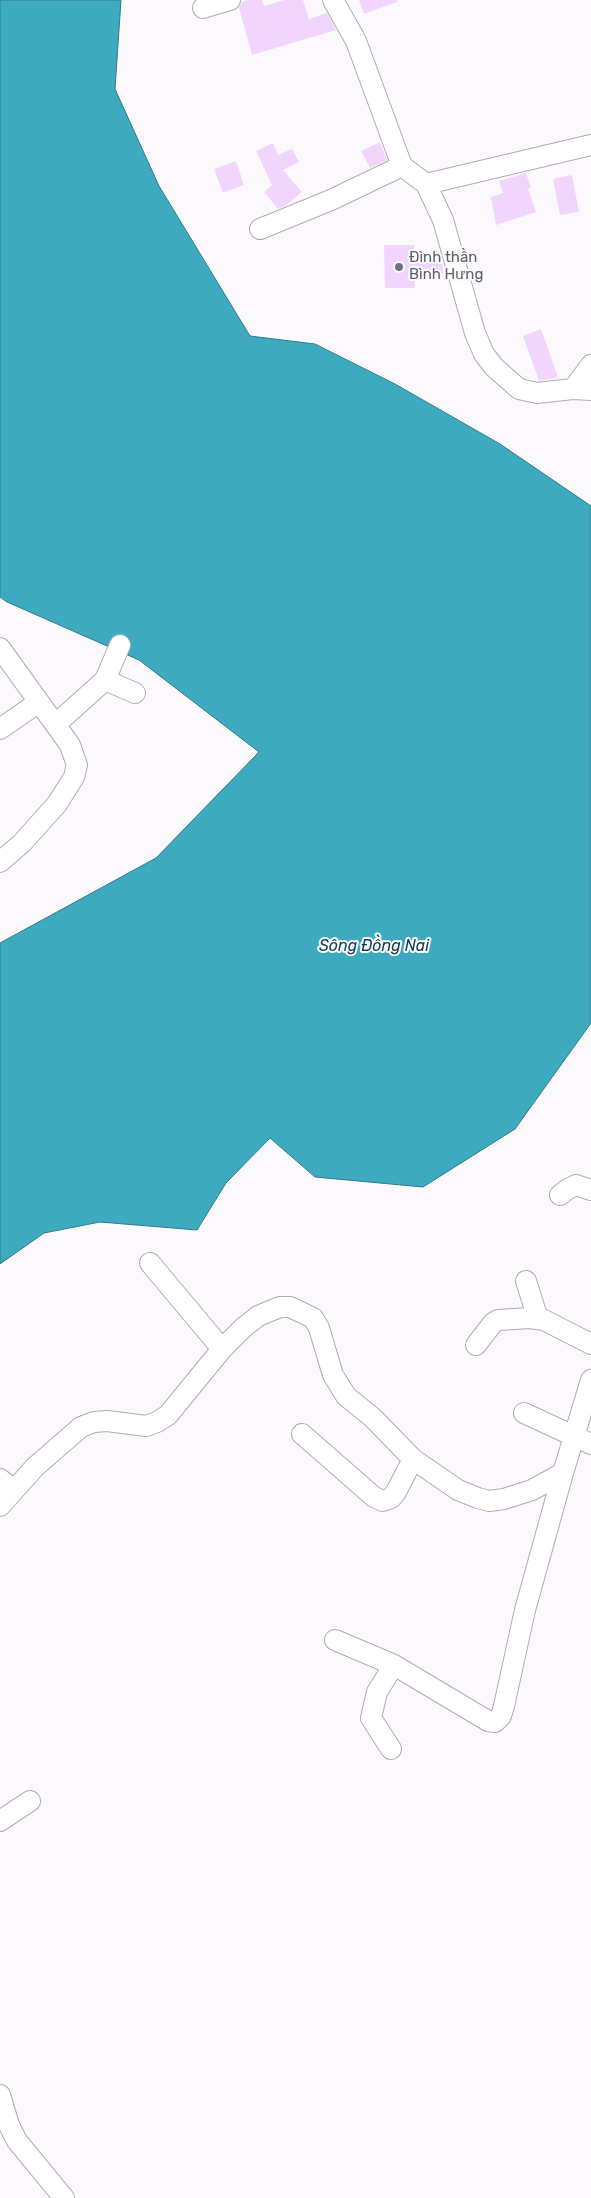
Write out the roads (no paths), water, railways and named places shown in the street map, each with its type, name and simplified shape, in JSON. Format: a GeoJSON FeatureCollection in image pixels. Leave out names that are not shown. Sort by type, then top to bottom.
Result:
{"type":"FeatureCollection","features":[{"type":"Feature","properties":{"kind":"street"},"geometry":{"type":"LineString","coordinates":[[203,8],[230,0]]}},
{"type":"Feature","properties":{"kind":"street"},"geometry":{"type":"LineString","coordinates":[[333,0],[356,41],[402,166],[426,184],[443,220],[475,333],[484,354],[494,367],[519,389],[537,393],[582,390],[591,366]]}},
{"type":"Feature","properties":{"kind":"street"},"geometry":{"type":"LineString","coordinates":[[426,184],[591,145]]}},
{"type":"Feature","properties":{"kind":"street"},"geometry":{"type":"LineString","coordinates":[[260,230],[331,200],[402,166]]}},
{"type":"Feature","properties":{"kind":"street"},"geometry":{"type":"LineString","coordinates":[[56,724],[105,680],[120,645]]}},
{"type":"Feature","properties":{"kind":"street"},"geometry":{"type":"LineString","coordinates":[[0,648],[70,745],[77,765],[74,776],[57,804],[22,842],[0,862]]}},
{"type":"Feature","properties":{"kind":"street"},"geometry":{"type":"LineString","coordinates":[[105,680],[135,693]]}},
{"type":"Feature","properties":{"kind":"street"},"geometry":{"type":"LineString","coordinates":[[0,729],[39,702]]}},
{"type":"Feature","properties":{"kind":"street"},"geometry":{"type":"LineString","coordinates":[[560,1196],[576,1185],[591,1190]]}},
{"type":"Feature","properties":{"kind":"street"},"geometry":{"type":"LineString","coordinates":[[150,1263],[222,1349]]}},
{"type":"Feature","properties":{"kind":"street"},"geometry":{"type":"LineString","coordinates":[[526,1281],[538,1319]]}},
{"type":"Feature","properties":{"kind":"street"},"geometry":{"type":"LineString","coordinates":[[0,1506],[7,1484],[35,1467],[81,1427],[94,1422],[107,1421],[140,1426],[157,1422],[168,1414],[222,1349],[243,1328],[263,1313],[280,1307],[290,1307],[313,1318],[319,1328],[326,1358],[339,1388],[413,1459],[458,1490],[489,1501],[504,1499],[532,1490],[563,1474]]}},
{"type":"Feature","properties":{"kind":"street"},"geometry":{"type":"LineString","coordinates":[[476,1345],[493,1323],[498,1320],[513,1318],[538,1319],[591,1344]]}},
{"type":"Feature","properties":{"kind":"street"},"geometry":{"type":"LineString","coordinates":[[335,1640],[394,1665],[488,1721],[495,1722],[501,1716],[525,1610],[563,1474],[582,1440],[591,1380]]}},
{"type":"Feature","properties":{"kind":"street"},"geometry":{"type":"LineString","coordinates":[[524,1413],[582,1440]]}},
{"type":"Feature","properties":{"kind":"street"},"geometry":{"type":"LineString","coordinates":[[302,1434],[374,1497],[383,1501],[391,1498],[396,1492],[413,1459]]}},
{"type":"Feature","properties":{"kind":"street"},"geometry":{"type":"LineString","coordinates":[[392,1749],[371,1718],[377,1692],[394,1665]]}},
{"type":"Feature","properties":{"kind":"street"},"geometry":{"type":"LineString","coordinates":[[0,1821],[30,1802]]}},
{"type":"Feature","properties":{"kind":"street"},"geometry":{"type":"LineString","coordinates":[[0,2095],[8,2125],[8,2142],[64,2198]]}},
{"type":"Feature","properties":{"kind":"water","name":"Sông Đồng Nai"},"geometry":{"type":"Polygon","coordinates":[[[0,0],[121,0],[115,89],[159,186],[250,336],[315,344],[395,384],[500,444],[591,506],[591,1023],[515,1129],[423,1187],[315,1177],[270,1138],[226,1183],[197,1230],[100,1222],[44,1233],[0,1264],[0,943],[156,858],[259,752],[139,660],[7,602],[0,597],[0,0]]]}},
{"type":"Feature","properties":{"kind":"place","name":"Đình thần Bình Hưng"},"geometry":{"type":"Point","coordinates":[399,267]}}]}
